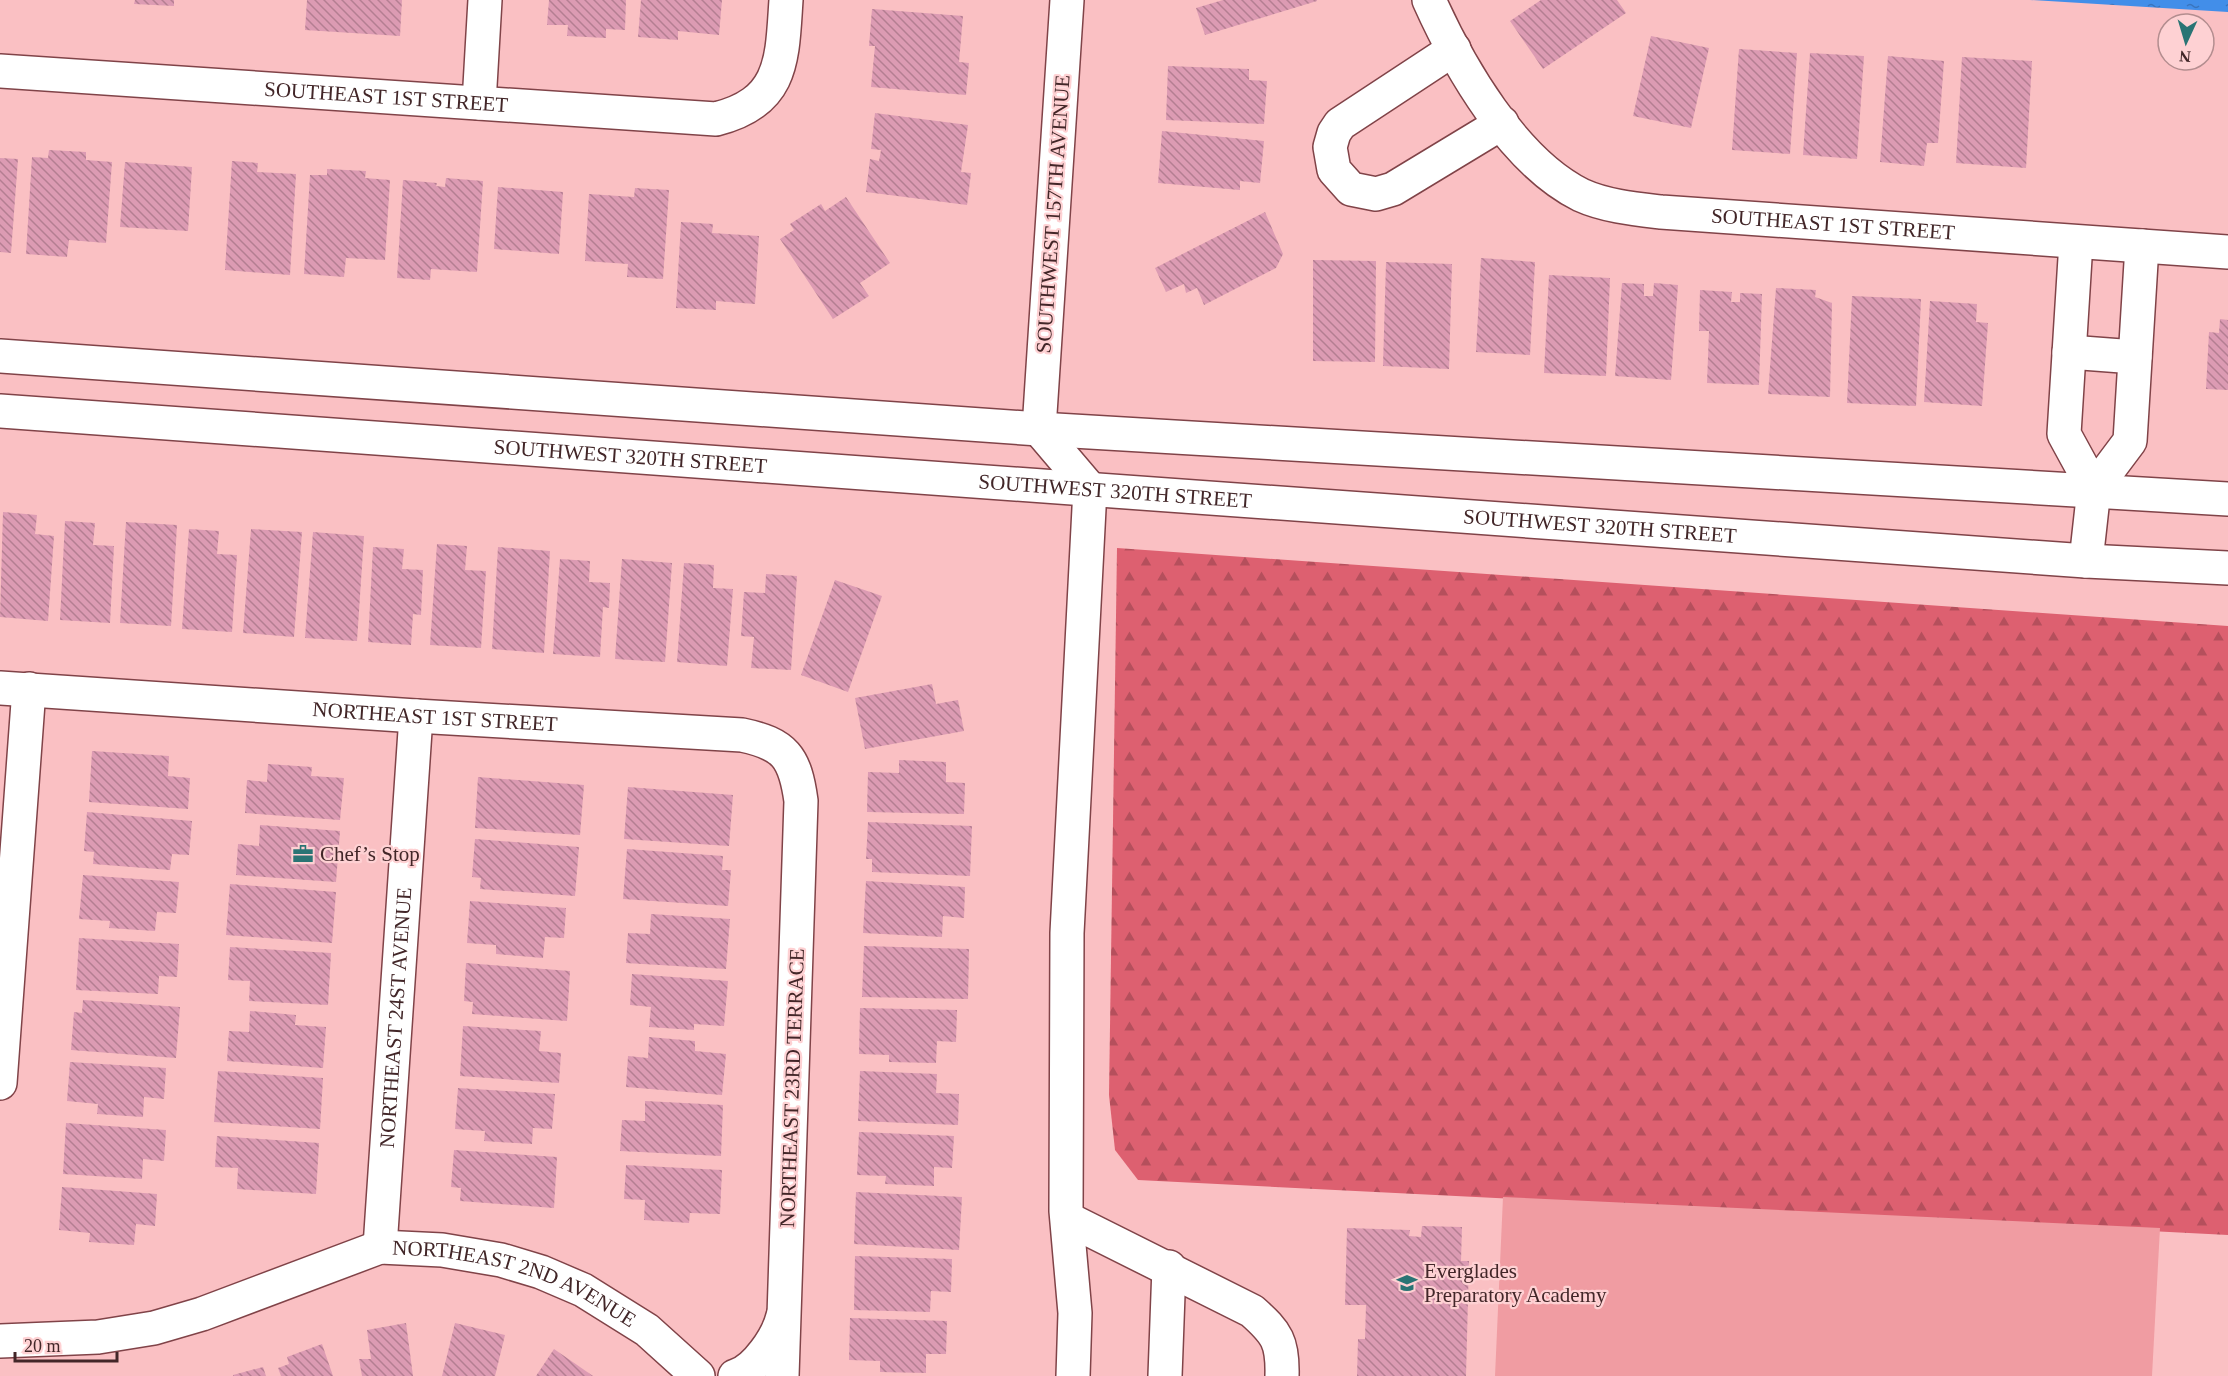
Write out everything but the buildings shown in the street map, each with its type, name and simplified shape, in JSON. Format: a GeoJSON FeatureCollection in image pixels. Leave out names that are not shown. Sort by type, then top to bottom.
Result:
{"type":"FeatureCollection","features":[{"type":"Feature","properties":{"kind":"street"},"geometry":{"type":"LineString","coordinates":[[479,104],[485,0]]}},
{"type":"Feature","properties":{"kind":"street","name":"SOUTHEAST 1ST STREET"},"geometry":{"type":"LineString","coordinates":[[0,71],[716,120],[740,112],[764,94],[778,74],[782,60],[786,0]]}},
{"type":"Feature","properties":{"kind":"street","name":"SOUTHWEST 157TH AVENUE"},"geometry":{"type":"LineString","coordinates":[[1039,429],[1067,0]]}},
{"type":"Feature","properties":{"kind":"street","name":"SOUTHEAST 1ST STREET"},"geometry":{"type":"LineString","coordinates":[[1429,0],[1454,49],[1502,123],[1527,153],[1564,186],[1584,196],[1626,207],[1661,212],[2228,252]]}},
{"type":"Feature","properties":{"kind":"street"},"geometry":{"type":"LineString","coordinates":[[1454,49],[1340,124],[1334,133],[1330,147],[1334,170],[1344,184],[1356,191],[1383,194],[1502,123]]}},
{"type":"Feature","properties":{"kind":"street"},"geometry":{"type":"LineString","coordinates":[[2076,242],[2064,434],[2094,489]]}},
{"type":"Feature","properties":{"kind":"street"},"geometry":{"type":"LineString","coordinates":[[2086,561],[2094,489],[2130,441],[2142,246]]}},
{"type":"Feature","properties":{"kind":"street"},"geometry":{"type":"LineString","coordinates":[[2069,351],[2135,357]]}},
{"type":"Feature","properties":{"kind":"street"},"geometry":{"type":"LineString","coordinates":[[0,356],[1039,429],[2094,489],[2228,499]]}},
{"type":"Feature","properties":{"kind":"street","name":"SOUTHWEST 320TH STREET"},"geometry":{"type":"LineString","coordinates":[[0,411],[2086,561],[2228,568]]}},
{"type":"Feature","properties":{"kind":"street"},"geometry":{"type":"LineString","coordinates":[[1039,429],[1090,489],[1067,933],[1068,1219],[1075,1313],[1073,1376]]}},
{"type":"Feature","properties":{"kind":"street"},"geometry":{"type":"LineString","coordinates":[[0,1083],[15,688]]}},
{"type":"Feature","properties":{"kind":"street","name":"NORTHEAST 1ST STREET"},"geometry":{"type":"LineString","coordinates":[[15,688],[416,717],[750,736],[772,742],[790,760],[799,782],[801,801]]}},
{"type":"Feature","properties":{"kind":"street","name":"NORTHEAST 24ST AVENUE"},"geometry":{"type":"LineString","coordinates":[[380,1247],[416,717]]}},
{"type":"Feature","properties":{"kind":"street","name":"NORTHEAST 23RD TERRACE"},"geometry":{"type":"LineString","coordinates":[[782,1376],[801,801]]}},
{"type":"Feature","properties":{"kind":"street"},"geometry":{"type":"LineString","coordinates":[[1068,1219],[1169,1267],[1252,1311],[1271,1328],[1282,1349],[1282,1376]]}},
{"type":"Feature","properties":{"kind":"street","name":"NORTHEAST 2ND AVENUE"},"geometry":{"type":"LineString","coordinates":[[0,1341],[98,1337],[154,1328],[213,1310],[380,1247],[441,1250],[501,1260],[541,1272],[583,1290],[647,1330],[698,1376]]}},
{"type":"Feature","properties":{"kind":"street"},"geometry":{"type":"LineString","coordinates":[[1165,1376],[1169,1267]]}},
{"type":"Feature","properties":{"kind":"street"},"geometry":{"type":"LineString","coordinates":[[735,1376],[748,1367],[772,1340],[781,1322],[785,1305]]}},
{"type":"Feature","properties":{"kind":"green space"},"geometry":{"type":"Polygon","coordinates":[[[1117,548],[2228,626],[2228,1235],[1138,1180],[1115,1150],[1109,1095],[1117,548]]]}},
{"type":"Feature","properties":{"kind":"shaded area"},"geometry":{"type":"Polygon","coordinates":[[[1503,1197],[2160,1228],[2152,1376],[1495,1376],[1503,1197]]]}},
{"type":"Feature","properties":{"kind":"water"},"geometry":{"type":"Polygon","coordinates":[[[2030,0],[2228,0],[2228,12],[2030,0]]]}},
{"type":"Feature","properties":{"kind":"place","name":"Chef’s Stop"},"geometry":{"type":"Point","coordinates":[303,854]}},
{"type":"Feature","properties":{"kind":"place","name":"Everglades Preparatory Academy"},"geometry":{"type":"Point","coordinates":[1407,1283]}}]}
